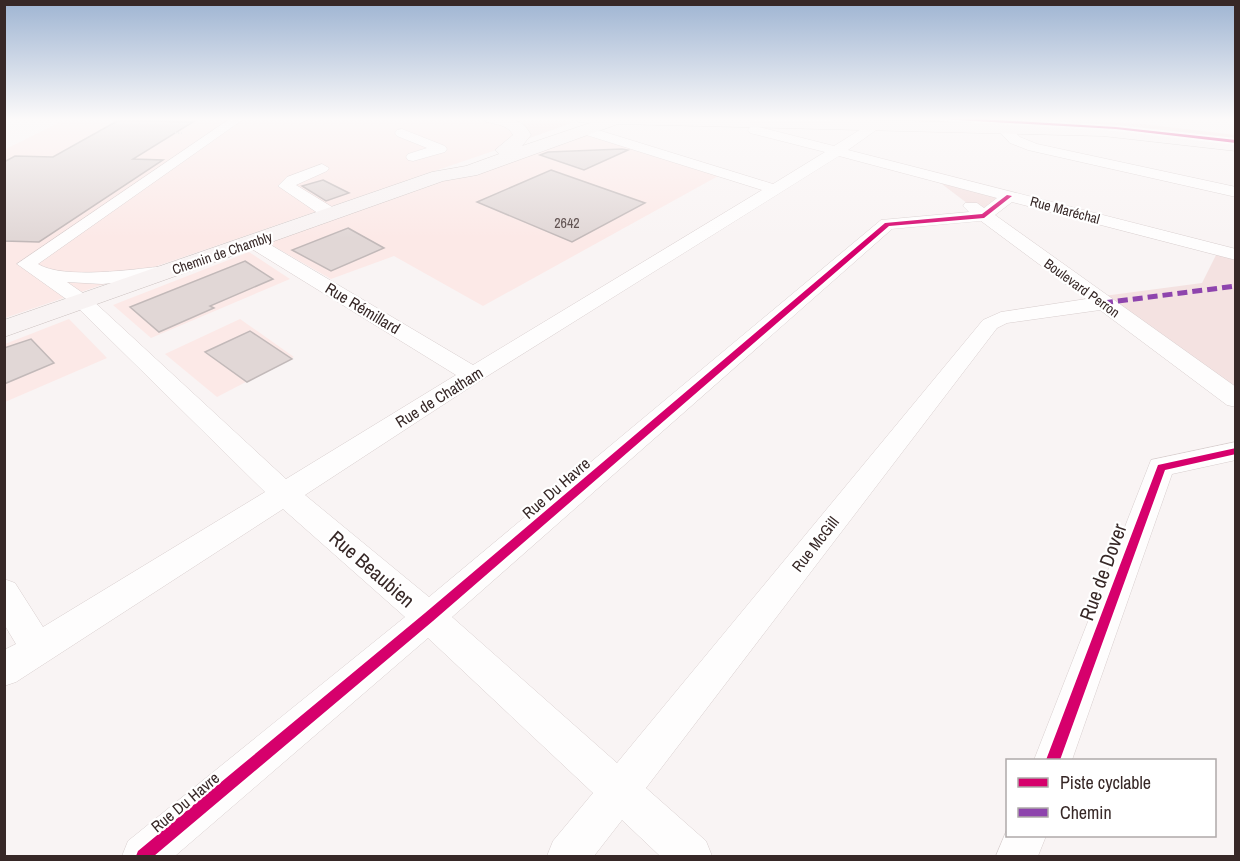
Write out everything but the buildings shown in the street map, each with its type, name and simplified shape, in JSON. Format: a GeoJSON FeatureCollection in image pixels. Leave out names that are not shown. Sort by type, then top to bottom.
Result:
{"type":"FeatureCollection","features":[{"type":"Feature","properties":{"kind":"main road","name":"Chemin de Chambly"},"geometry":{"type":"LineString","coordinates":[[4,329],[439,176],[455,167],[480,158]]}},
{"type":"Feature","properties":{"kind":"main road","name":"Chemin de Chambly"},"geometry":{"type":"LineString","coordinates":[[439,176],[470,171],[501,158]]}},
{"type":"Feature","properties":{"kind":"street"},"geometry":{"type":"LineString","coordinates":[[166,272],[102,278],[43,275],[26,264],[180,158]]}},
{"type":"Feature","properties":{"kind":"street"},"geometry":{"type":"LineString","coordinates":[[690,158],[774,189]]}},
{"type":"Feature","properties":{"kind":"street","name":"Rue de Chatham"},"geometry":{"type":"LineString","coordinates":[[4,670],[473,375],[825,158]]}},
{"type":"Feature","properties":{"kind":"street","name":"Rue Maréchal"},"geometry":{"type":"LineString","coordinates":[[865,158],[1236,255]]}},
{"type":"Feature","properties":{"kind":"street"},"geometry":{"type":"LineString","coordinates":[[1083,158],[1236,192]]}},
{"type":"Feature","properties":{"kind":"street"},"geometry":{"type":"LineString","coordinates":[[322,168],[292,180],[285,186],[331,214]]}},
{"type":"Feature","properties":{"kind":"street","name":"Boulevard Perron"},"geometry":{"type":"LineString","coordinates":[[930,175],[1236,399]]}},
{"type":"Feature","properties":{"kind":"street"},"geometry":{"type":"LineString","coordinates":[[984,216],[1010,196]]}},
{"type":"Feature","properties":{"kind":"street","name":"Rue Du Havre"},"geometry":{"type":"LineString","coordinates":[[143,856],[429,617],[887,224],[984,216]]}},
{"type":"Feature","properties":{"kind":"street","name":"Rue Rémillard"},"geometry":{"type":"LineString","coordinates":[[253,242],[473,375]]}},
{"type":"Feature","properties":{"kind":"street","name":"Rue Beaubien"},"geometry":{"type":"LineString","coordinates":[[43,275],[83,302],[285,494],[429,617],[690,856]]}},
{"type":"Feature","properties":{"kind":"street","name":"Rue McGill"},"geometry":{"type":"LineString","coordinates":[[568,856],[990,324],[1000,318],[1104,303]]}},
{"type":"Feature","properties":{"kind":"street","name":"Rue de Dover"},"geometry":{"type":"LineString","coordinates":[[1053,759],[1161,467],[1236,451]]}},
{"type":"Feature","properties":{"kind":"street"},"geometry":{"type":"LineString","coordinates":[[4,593],[37,649]]}},
{"type":"Feature","properties":{"kind":"street"},"geometry":{"type":"LineString","coordinates":[[1017,856],[1025,837]]}},
{"type":"Feature","properties":{"kind":"shaded area"},"geometry":{"type":"Polygon","coordinates":[[[4,158],[472,158],[5,318],[4,158]]]}},
{"type":"Feature","properties":{"kind":"shaded area"},"geometry":{"type":"Polygon","coordinates":[[[509,158],[667,158],[720,175],[483,306],[394,256],[331,279],[268,243],[447,178],[509,158]]]}},
{"type":"Feature","properties":{"kind":"shaded area"},"geometry":{"type":"Polygon","coordinates":[[[930,175],[1009,196],[984,216],[930,175]]]}},
{"type":"Feature","properties":{"kind":"shaded area"},"geometry":{"type":"Polygon","coordinates":[[[1218,251],[1235,255],[1235,399],[1096,297],[1202,283],[1218,251]]]}},
{"type":"Feature","properties":{"kind":"shaded area"},"geometry":{"type":"Polygon","coordinates":[[[249,252],[290,279],[151,338],[113,305],[249,252]]]}},
{"type":"Feature","properties":{"kind":"shaded area"},"geometry":{"type":"Polygon","coordinates":[[[69,319],[107,358],[5,402],[5,344],[69,319]]]}},
{"type":"Feature","properties":{"kind":"shaded area"},"geometry":{"type":"Polygon","coordinates":[[[240,319],[294,357],[217,397],[165,354],[240,319]]]}},
{"type":"Feature","properties":{"kind":"marked path"},"geometry":{"type":"LineString","coordinates":[[1103,303],[1236,286]]}},
{"type":"Feature","properties":{"kind":"cycle path"},"geometry":{"type":"LineString","coordinates":[[143,856],[429,617],[887,224],[984,216],[1009,196]]}},
{"type":"Feature","properties":{"kind":"cycle path"},"geometry":{"type":"LineString","coordinates":[[1053,759],[1161,467],[1236,451]]}}]}
